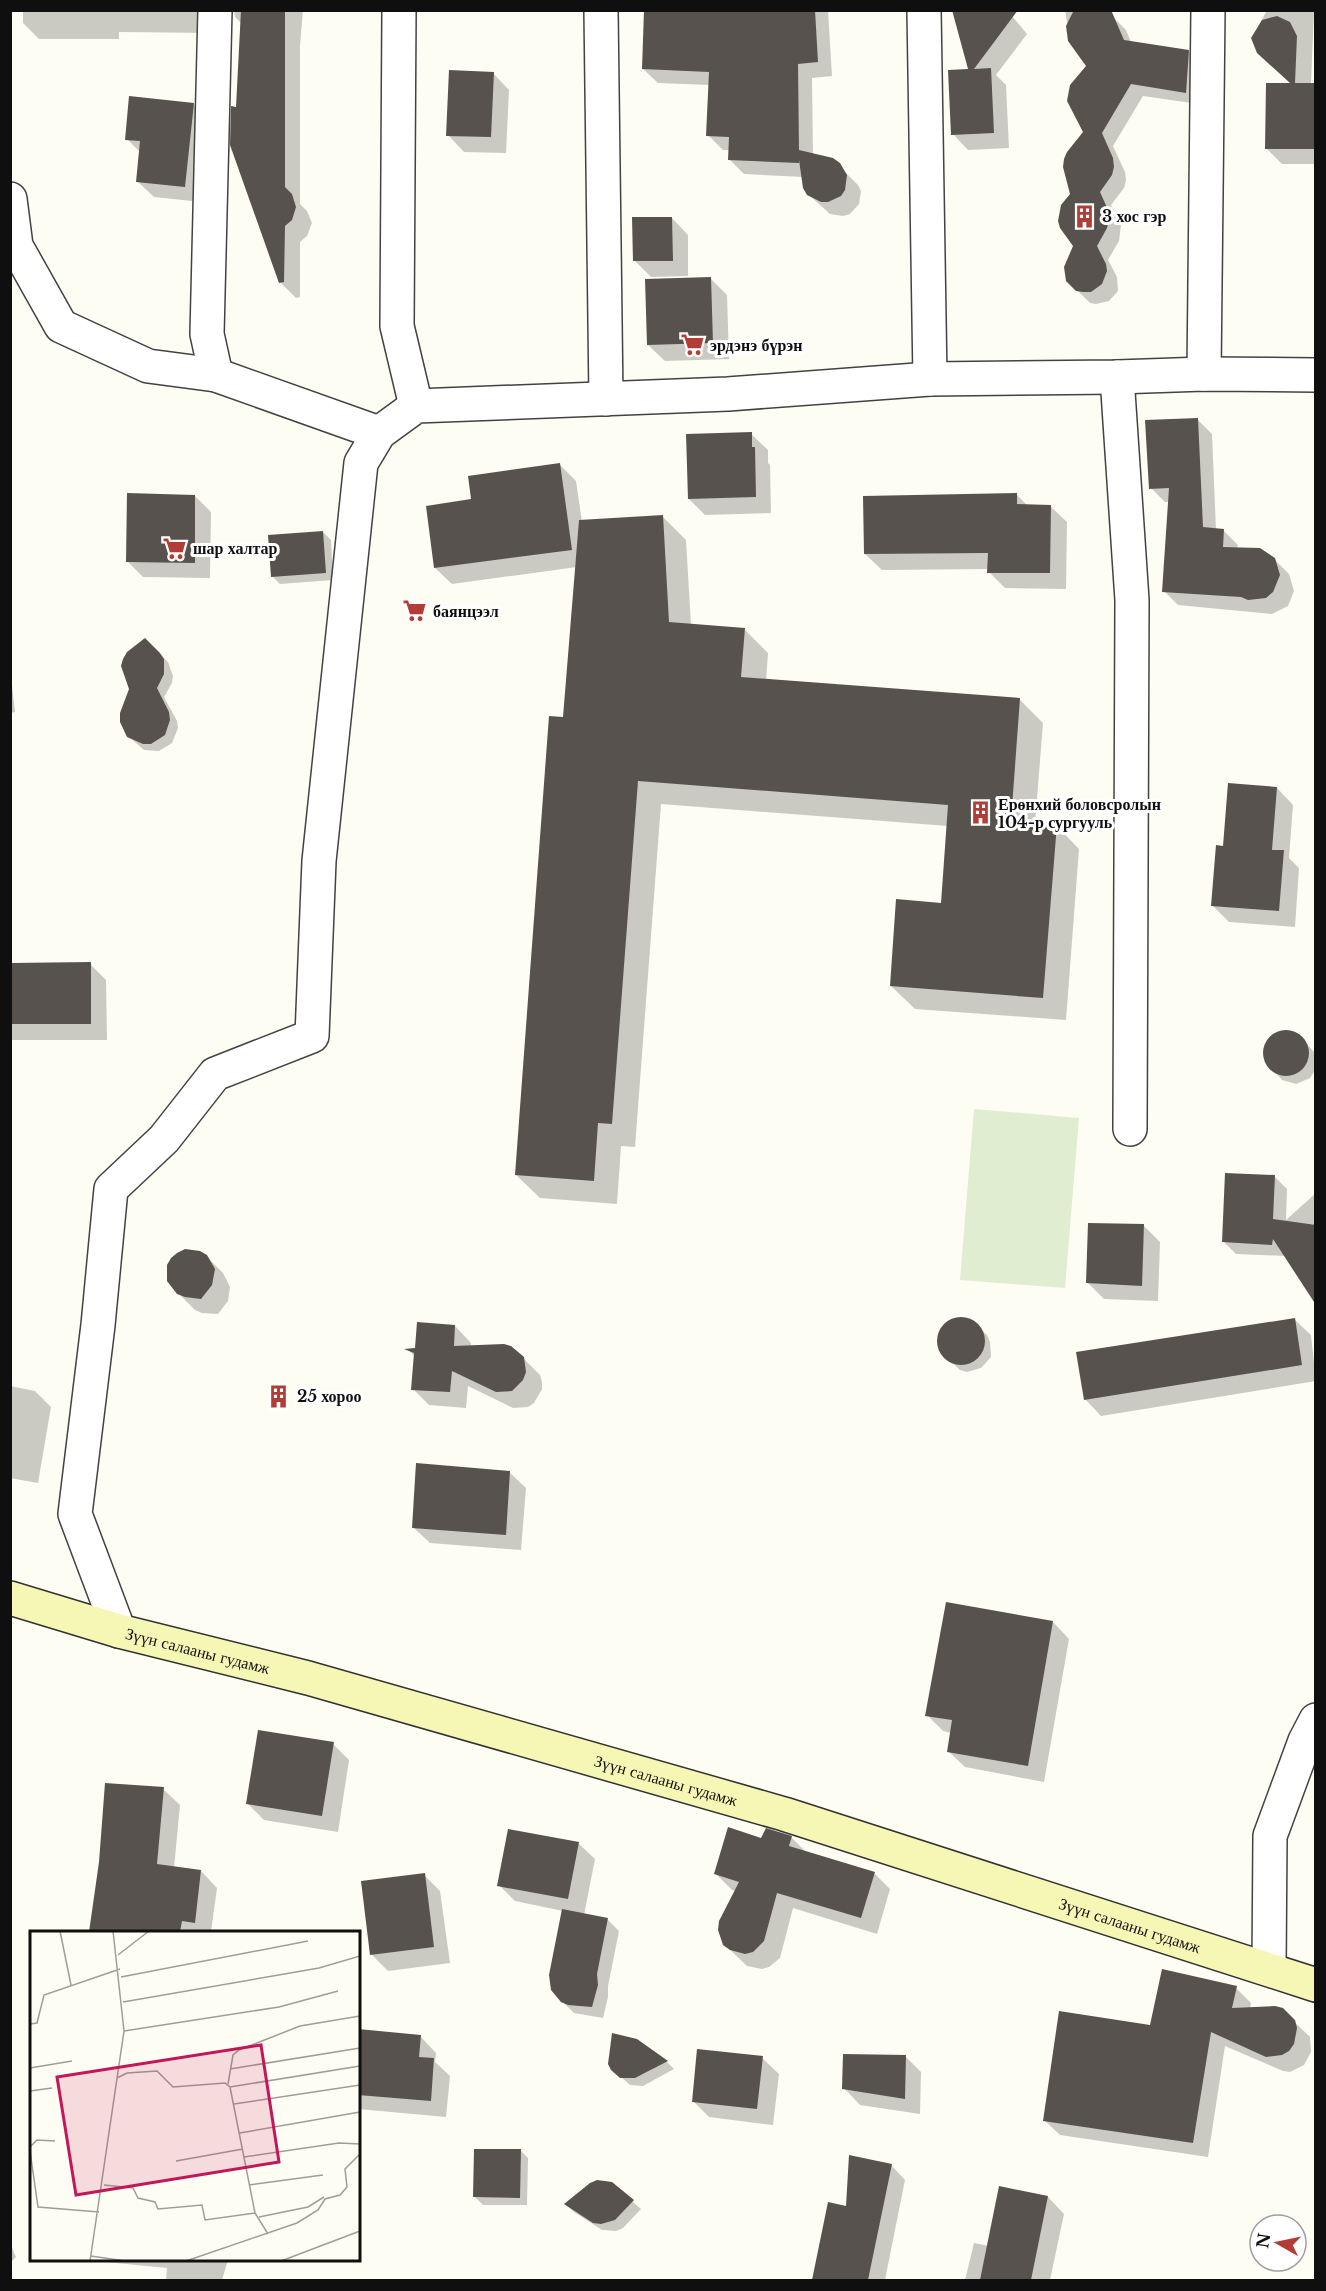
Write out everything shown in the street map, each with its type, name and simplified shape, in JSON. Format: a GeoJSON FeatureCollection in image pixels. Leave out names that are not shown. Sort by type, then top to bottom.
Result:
{"type":"FeatureCollection","features":[{"type":"Feature","properties":{"kind":"main road","name":"Зүүн салааны гудамж"},"geometry":{"type":"LineString","coordinates":[[10,1598],[119,1631],[308,1678],[784,1814],[1269,1968],[1316,1985]]}},
{"type":"Feature","properties":{"kind":"street"},"geometry":{"type":"LineString","coordinates":[[215,10],[207,334],[216,375]]}},
{"type":"Feature","properties":{"kind":"street"},"geometry":{"type":"LineString","coordinates":[[399,10],[397,326],[416,406]]}},
{"type":"Feature","properties":{"kind":"street"},"geometry":{"type":"LineString","coordinates":[[601,10],[606,399]]}},
{"type":"Feature","properties":{"kind":"street"},"geometry":{"type":"LineString","coordinates":[[924,10],[930,379]]}},
{"type":"Feature","properties":{"kind":"street"},"geometry":{"type":"LineString","coordinates":[[1204,374],[1208,10]]}},
{"type":"Feature","properties":{"kind":"street"},"geometry":{"type":"LineString","coordinates":[[10,199],[16,246],[61,326],[148,366],[216,375],[379,433]]}},
{"type":"Feature","properties":{"kind":"street"},"geometry":{"type":"LineString","coordinates":[[119,1631],[75,1514],[98,1325],[111,1189],[164,1138],[215,1074],[312,1036],[319,861],[362,463],[379,433],[416,406],[728,394],[930,379],[1204,374],[1316,375]]}},
{"type":"Feature","properties":{"kind":"street"},"geometry":{"type":"LineString","coordinates":[[1117,377],[1132,600],[1130,1130]]}},
{"type":"Feature","properties":{"kind":"street"},"geometry":{"type":"LineString","coordinates":[[1269,1968],[1270,1836],[1305,1741],[1316,1720]]}},
{"type":"Feature","properties":{"kind":"green space"},"geometry":{"type":"Polygon","coordinates":[[[974,1109],[1079,1118],[1065,1288],[960,1280],[974,1109]]]}},
{"type":"Feature","properties":{"kind":"building"},"geometry":{"type":"Polygon","coordinates":[[[241,10],[285,10],[285,187],[292,194],[296,207],[292,220],[285,226],[284,282],[279,283],[230,145],[231,106],[236,107],[241,10]]]}},
{"type":"Feature","properties":{"kind":"building"},"geometry":{"type":"Polygon","coordinates":[[[644,10],[815,10],[818,62],[798,64],[799,150],[833,158],[840,163],[847,175],[845,190],[841,196],[828,202],[821,202],[807,195],[803,188],[799,160],[799,163],[728,160],[729,137],[706,136],[709,72],[642,69],[644,10]]]}},
{"type":"Feature","properties":{"kind":"building"},"geometry":{"type":"Polygon","coordinates":[[[952,10],[1018,10],[974,69],[991,68],[994,133],[951,135],[948,70],[968,69],[952,10]]]}},
{"type":"Feature","properties":{"kind":"building"},"geometry":{"type":"Polygon","coordinates":[[[1074,10],[1111,10],[1124,40],[1189,50],[1186,93],[1131,84],[1102,133],[1113,158],[1114,167],[1112,175],[1100,192],[1109,212],[1109,220],[1097,246],[1107,271],[1102,284],[1091,292],[1076,291],[1066,281],[1064,267],[1073,246],[1060,228],[1058,221],[1061,205],[1070,194],[1063,167],[1064,159],[1083,132],[1067,101],[1070,85],[1086,66],[1068,41],[1066,26],[1074,10]]]}},
{"type":"Feature","properties":{"kind":"building"},"geometry":{"type":"Polygon","coordinates":[[[1277,16],[1290,22],[1297,36],[1295,83],[1316,83],[1316,149],[1265,149],[1266,83],[1290,83],[1257,53],[1251,38],[1262,20],[1277,16]]]}},
{"type":"Feature","properties":{"kind":"building"},"geometry":{"type":"Polygon","coordinates":[[[449,70],[494,72],[491,137],[446,136],[449,70]]]}},
{"type":"Feature","properties":{"kind":"building"},"geometry":{"type":"Polygon","coordinates":[[[129,96],[194,103],[185,187],[136,182],[140,141],[125,140],[129,96]]]}},
{"type":"Feature","properties":{"kind":"building"},"geometry":{"type":"Polygon","coordinates":[[[632,217],[672,217],[673,261],[633,261],[632,217]]]}},
{"type":"Feature","properties":{"kind":"building"},"geometry":{"type":"Polygon","coordinates":[[[711,277],[713,343],[647,345],[645,279],[711,277]]]}},
{"type":"Feature","properties":{"kind":"building"},"geometry":{"type":"Polygon","coordinates":[[[1198,418],[1203,527],[1224,529],[1223,547],[1260,548],[1275,558],[1280,575],[1273,592],[1266,598],[1248,600],[1241,597],[1162,592],[1169,488],[1149,489],[1145,420],[1198,418]]]}},
{"type":"Feature","properties":{"kind":"building"},"geometry":{"type":"Polygon","coordinates":[[[752,432],[752,447],[755,447],[756,497],[688,499],[686,434],[752,432]]]}},
{"type":"Feature","properties":{"kind":"building"},"geometry":{"type":"Polygon","coordinates":[[[560,463],[572,550],[434,568],[426,506],[471,499],[468,476],[560,463]]]}},
{"type":"Feature","properties":{"kind":"building"},"geometry":{"type":"Polygon","coordinates":[[[127,493],[195,495],[195,563],[126,562],[127,493]]]}},
{"type":"Feature","properties":{"kind":"building"},"geometry":{"type":"Polygon","coordinates":[[[1017,493],[1017,504],[1051,505],[1050,573],[987,573],[988,553],[864,554],[863,496],[1017,493]]]}},
{"type":"Feature","properties":{"kind":"building"},"geometry":{"type":"Polygon","coordinates":[[[663,515],[669,622],[745,628],[741,677],[1020,698],[1011,821],[1057,824],[1043,998],[890,986],[896,899],[941,903],[948,805],[638,781],[612,1124],[598,1123],[594,1181],[515,1175],[549,716],[563,717],[579,520],[663,515]]]}},
{"type":"Feature","properties":{"kind":"building"},"geometry":{"type":"Polygon","coordinates":[[[323,531],[326,573],[271,577],[268,535],[323,531]]]}},
{"type":"Feature","properties":{"kind":"building"},"geometry":{"type":"Polygon","coordinates":[[[145,638],[164,659],[164,674],[157,688],[169,712],[170,720],[165,735],[151,744],[143,744],[127,737],[120,722],[120,713],[129,689],[121,666],[123,659],[127,652],[145,638]]]}},
{"type":"Feature","properties":{"kind":"building"},"geometry":{"type":"Polygon","coordinates":[[[1228,783],[1277,787],[1272,850],[1284,850],[1279,911],[1211,906],[1216,845],[1223,846],[1228,783]]]}},
{"type":"Feature","properties":{"kind":"building"},"geometry":{"type":"Polygon","coordinates":[[[91,962],[91,1024],[10,1024],[10,963],[91,962]]]}},
{"type":"Feature","properties":{"kind":"building"},"geometry":{"type":"Polygon","coordinates":[[[1286,1030],[1295,1031],[1303,1036],[1308,1044],[1308,1062],[1303,1070],[1295,1075],[1286,1076],[1277,1075],[1269,1070],[1264,1062],[1263,1053],[1264,1044],[1269,1036],[1277,1031],[1286,1030]]]}},
{"type":"Feature","properties":{"kind":"building"},"geometry":{"type":"Polygon","coordinates":[[[1225,1173],[1275,1175],[1273,1219],[1316,1225],[1316,1305],[1273,1239],[1272,1245],[1222,1242],[1225,1173]]]}},
{"type":"Feature","properties":{"kind":"building"},"geometry":{"type":"Polygon","coordinates":[[[1088,1223],[1144,1224],[1142,1286],[1086,1283],[1088,1223]]]}},
{"type":"Feature","properties":{"kind":"building"},"geometry":{"type":"Polygon","coordinates":[[[185,1249],[200,1251],[207,1255],[215,1269],[212,1285],[201,1299],[177,1294],[167,1281],[167,1265],[171,1258],[185,1249]]]}},
{"type":"Feature","properties":{"kind":"building"},"geometry":{"type":"Polygon","coordinates":[[[961,1317],[978,1324],[985,1341],[978,1358],[961,1365],[944,1358],[937,1341],[944,1324],[961,1317]]]}},
{"type":"Feature","properties":{"kind":"building"},"geometry":{"type":"Polygon","coordinates":[[[1295,1318],[1302,1365],[1084,1400],[1076,1352],[1295,1318]]]}},
{"type":"Feature","properties":{"kind":"building"},"geometry":{"type":"Polygon","coordinates":[[[417,1322],[455,1325],[454,1346],[504,1344],[511,1346],[524,1357],[526,1372],[523,1380],[512,1391],[496,1392],[452,1371],[450,1392],[411,1390],[414,1353],[404,1349],[415,1348],[417,1322]]]}},
{"type":"Feature","properties":{"kind":"building"},"geometry":{"type":"Polygon","coordinates":[[[416,1463],[510,1471],[506,1535],[412,1528],[416,1463]]]}},
{"type":"Feature","properties":{"kind":"building"},"geometry":{"type":"Polygon","coordinates":[[[946,1602],[1053,1621],[1028,1766],[947,1752],[952,1720],[925,1716],[946,1602]]]}},
{"type":"Feature","properties":{"kind":"building"},"geometry":{"type":"Polygon","coordinates":[[[258,1730],[334,1742],[322,1816],[246,1804],[258,1730]]]}},
{"type":"Feature","properties":{"kind":"building"},"geometry":{"type":"Polygon","coordinates":[[[105,1783],[164,1787],[157,1864],[201,1870],[195,1923],[182,1921],[180,1931],[89,1931],[99,1862],[105,1783]]]}},
{"type":"Feature","properties":{"kind":"building"},"geometry":{"type":"Polygon","coordinates":[[[728,1827],[761,1838],[766,1828],[792,1836],[789,1846],[875,1872],[861,1918],[777,1893],[764,1941],[753,1952],[745,1954],[730,1950],[723,1945],[718,1930],[719,1921],[739,1882],[714,1874],[728,1827]]]}},
{"type":"Feature","properties":{"kind":"building"},"geometry":{"type":"Polygon","coordinates":[[[508,1829],[579,1842],[568,1899],[497,1886],[508,1829]]]}},
{"type":"Feature","properties":{"kind":"building"},"geometry":{"type":"Polygon","coordinates":[[[425,1873],[434,1947],[370,1955],[361,1881],[425,1873]]]}},
{"type":"Feature","properties":{"kind":"building"},"geometry":{"type":"Polygon","coordinates":[[[562,1909],[608,1918],[597,1974],[598,1985],[592,2007],[568,2005],[561,2002],[551,1990],[549,1975],[562,1909]]]}},
{"type":"Feature","properties":{"kind":"building"},"geometry":{"type":"Polygon","coordinates":[[[1162,1969],[1237,1986],[1232,2008],[1275,2006],[1283,2008],[1295,2020],[1297,2028],[1294,2044],[1282,2055],[1266,2057],[1211,2032],[1193,2143],[1043,2121],[1059,2011],[1150,2025],[1162,1969]]]}},
{"type":"Feature","properties":{"kind":"building"},"geometry":{"type":"Polygon","coordinates":[[[360,2029],[421,2035],[419,2057],[434,2058],[431,2101],[360,2095],[360,2029]]]}},
{"type":"Feature","properties":{"kind":"building"},"geometry":{"type":"Polygon","coordinates":[[[612,2033],[637,2039],[668,2061],[635,2078],[620,2078],[608,2064],[612,2033]]]}},
{"type":"Feature","properties":{"kind":"building"},"geometry":{"type":"Polygon","coordinates":[[[697,2049],[763,2056],[757,2109],[692,2102],[697,2049]]]}},
{"type":"Feature","properties":{"kind":"building"},"geometry":{"type":"Polygon","coordinates":[[[843,2054],[906,2055],[905,2099],[842,2089],[843,2054]]]}},
{"type":"Feature","properties":{"kind":"building"},"geometry":{"type":"Polygon","coordinates":[[[474,2149],[521,2149],[520,2198],[473,2197],[474,2149]]]}},
{"type":"Feature","properties":{"kind":"building"},"geometry":{"type":"Polygon","coordinates":[[[849,2155],[892,2164],[868,2280],[812,2280],[828,2202],[846,2206],[849,2155]]]}},
{"type":"Feature","properties":{"kind":"building"},"geometry":{"type":"Polygon","coordinates":[[[597,2180],[612,2182],[634,2200],[615,2220],[601,2224],[593,2223],[564,2204],[597,2180]]]}},
{"type":"Feature","properties":{"kind":"building"},"geometry":{"type":"Polygon","coordinates":[[[999,2186],[1048,2196],[1031,2280],[980,2280],[999,2186]]]}},
{"type":"Feature","properties":{"kind":"place","name":"3 хос гэр"},"geometry":{"type":"Point","coordinates":[1084,216]}},
{"type":"Feature","properties":{"kind":"place","name":"эрдэнэ бүрэн"},"geometry":{"type":"Point","coordinates":[692,345]}},
{"type":"Feature","properties":{"kind":"place","name":"шар халтар"},"geometry":{"type":"Point","coordinates":[175,548]}},
{"type":"Feature","properties":{"kind":"place","name":"баянцээл"},"geometry":{"type":"Point","coordinates":[415,611]}},
{"type":"Feature","properties":{"kind":"place","name":"Ерөнхий боловсролын 104-р сургууль"},"geometry":{"type":"Point","coordinates":[980,813]}},
{"type":"Feature","properties":{"kind":"place","name":"25 хороо"},"geometry":{"type":"Point","coordinates":[279,1396]}}]}
